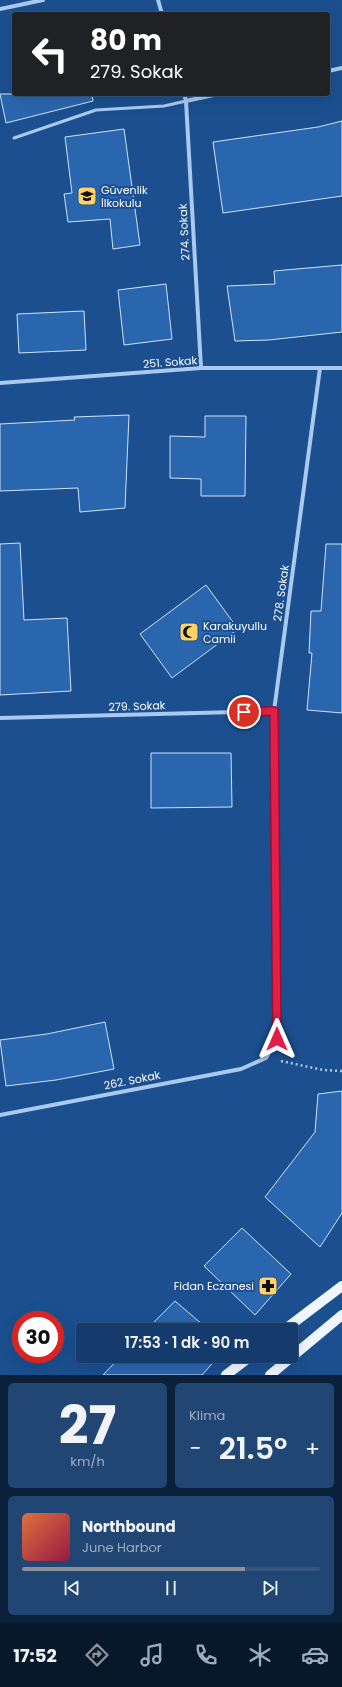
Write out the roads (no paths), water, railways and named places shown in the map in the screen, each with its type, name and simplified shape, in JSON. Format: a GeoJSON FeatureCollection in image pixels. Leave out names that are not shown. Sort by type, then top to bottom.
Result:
{"type":"FeatureCollection","features":[{"type":"Feature","properties":{"kind":"main road"},"geometry":{"type":"LineString","coordinates":[[293,1323],[342,1286]]}},
{"type":"Feature","properties":{"kind":"main road"},"geometry":{"type":"LineString","coordinates":[[270,1375],[342,1315]]}},
{"type":"Feature","properties":{"kind":"main road"},"geometry":{"type":"LineString","coordinates":[[226,1375],[242,1363]]}},
{"type":"Feature","properties":{"kind":"street"},"geometry":{"type":"LineString","coordinates":[[0,9],[43,0]]}},
{"type":"Feature","properties":{"kind":"street"},"geometry":{"type":"LineString","coordinates":[[158,0],[161,12]]}},
{"type":"Feature","properties":{"kind":"street"},"geometry":{"type":"LineString","coordinates":[[330,71],[342,68]]}},
{"type":"Feature","properties":{"kind":"street","name":"274. Sokak"},"geometry":{"type":"LineString","coordinates":[[185,96],[201,368]]}},
{"type":"Feature","properties":{"kind":"street"},"geometry":{"type":"LineString","coordinates":[[186,101],[209,96]]}},
{"type":"Feature","properties":{"kind":"street","name":"251. Sokak"},"geometry":{"type":"LineString","coordinates":[[0,383],[201,368],[342,368]]}},
{"type":"Feature","properties":{"kind":"street","name":"278. Sokak"},"geometry":{"type":"LineString","coordinates":[[266,1058],[277,1039],[274,711],[320,368]]}},
{"type":"Feature","properties":{"kind":"street","name":"279. Sokak"},"geometry":{"type":"LineString","coordinates":[[0,718],[274,711]]}},
{"type":"Feature","properties":{"kind":"street","name":"262. Sokak"},"geometry":{"type":"LineString","coordinates":[[0,1115],[241,1069],[266,1058]]}},
{"type":"Feature","properties":{"kind":"lane"},"geometry":{"type":"LineString","coordinates":[[14,138],[96,110],[164,106],[186,101]]}},
{"type":"Feature","properties":{"kind":"place","name":"Güvenlik İlkokulu"},"geometry":{"type":"Point","coordinates":[87,196]}},
{"type":"Feature","properties":{"kind":"place","name":"Karakuyullu Camii"},"geometry":{"type":"Point","coordinates":[189,632]}},
{"type":"Feature","properties":{"kind":"place","name":"Fidan Eczanesi"},"geometry":{"type":"Point","coordinates":[268,1286]}}]}
